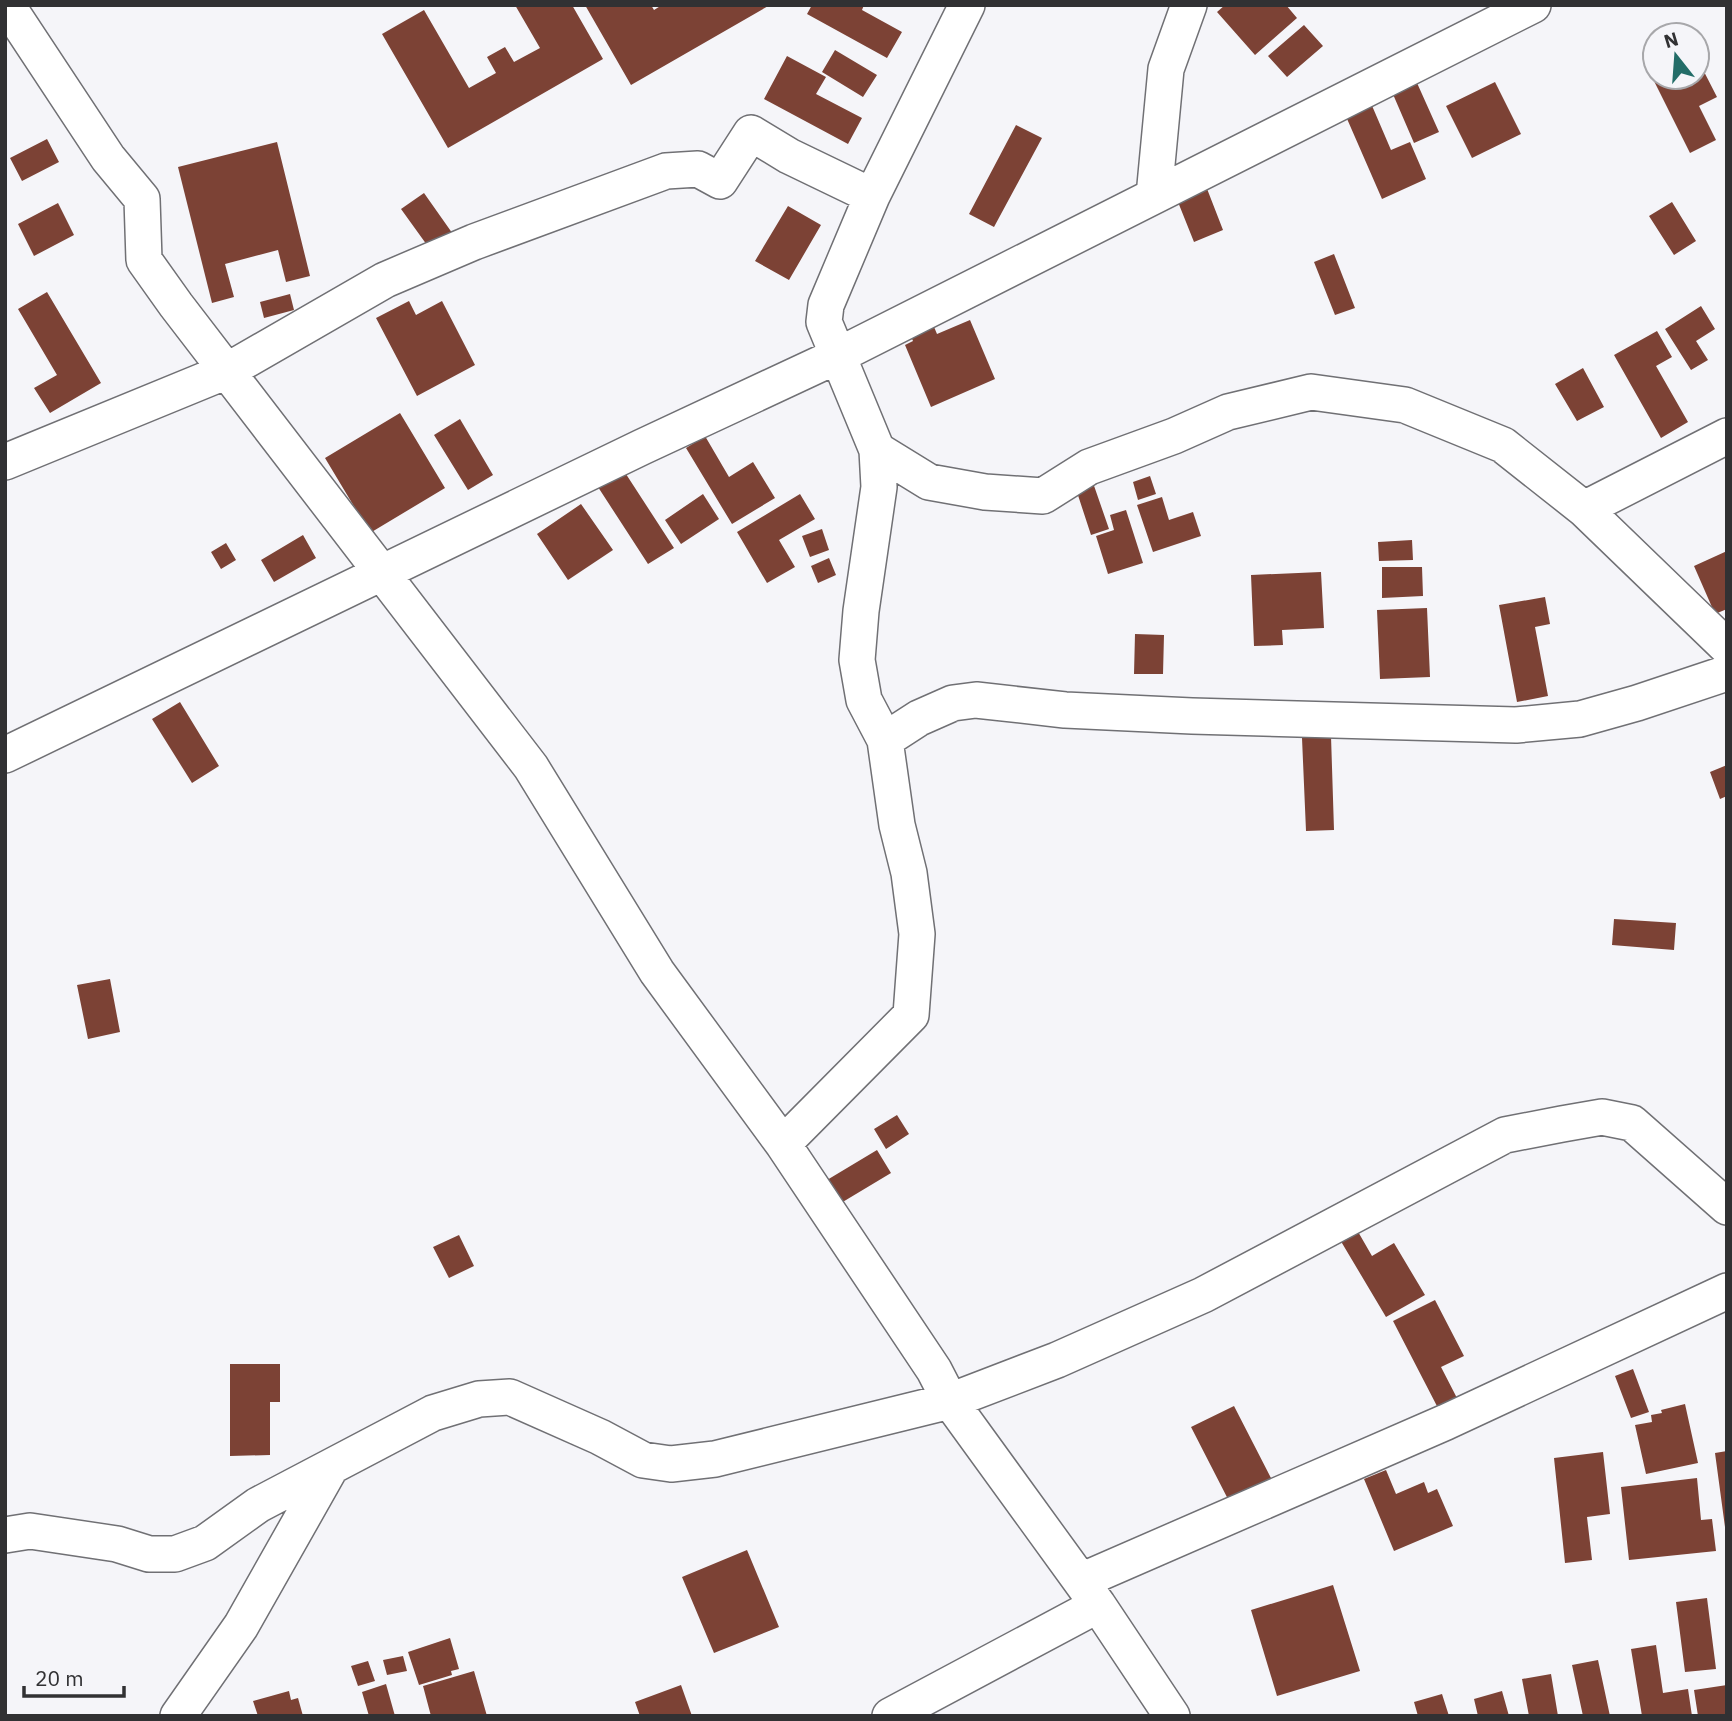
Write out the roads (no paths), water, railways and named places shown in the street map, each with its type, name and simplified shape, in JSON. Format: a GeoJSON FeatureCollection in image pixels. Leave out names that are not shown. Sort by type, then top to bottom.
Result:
{"type":"FeatureCollection","features":[{"type":"Feature","properties":{"kind":"street"},"geometry":{"type":"LineString","coordinates":[[7,5],[108,158],[142,199],[144,260],[531,766],[657,972],[783,1144],[934,1370],[950,1401],[1089,1593],[1172,1716]]}},
{"type":"Feature","properties":{"kind":"street"},"geometry":{"type":"LineString","coordinates":[[783,1144],[911,1015],[917,934],[909,873],[897,825],[885,740],[864,700],[857,660],[861,611],[879,487],[877,450],[824,322],[826,305],[872,195],[967,5]]}},
{"type":"Feature","properties":{"kind":"street"},"geometry":{"type":"LineString","coordinates":[[1154,196],[1166,69],[1189,5]]}},
{"type":"Feature","properties":{"kind":"street"},"geometry":{"type":"LineString","coordinates":[[5,755],[642,447],[837,356],[1533,5]]}},
{"type":"Feature","properties":{"kind":"street"},"geometry":{"type":"LineString","coordinates":[[5,462],[227,371],[386,280],[474,242],[666,171],[698,169],[720,181],[751,133],[789,156],[872,195]]}},
{"type":"Feature","properties":{"kind":"street"},"geometry":{"type":"LineString","coordinates":[[877,450],[929,482],[985,492],[1043,496],[1089,467],[1174,436],[1228,412],[1311,391],[1405,405],[1503,445],[1584,509],[1727,647]]}},
{"type":"Feature","properties":{"kind":"street"},"geometry":{"type":"LineString","coordinates":[[1584,509],[1727,436]]}},
{"type":"Feature","properties":{"kind":"street"},"geometry":{"type":"LineString","coordinates":[[885,740],[919,718],[953,703],[976,700],[1065,710],[1192,716],[1516,725],[1580,719],[1727,673]]}},
{"type":"Feature","properties":{"kind":"street"},"geometry":{"type":"LineString","coordinates":[[5,1535],[30,1531],[117,1544],[149,1554],[175,1554],[205,1543],[258,1505],[433,1413],[479,1398],[510,1396],[600,1437],[642,1460],[671,1464],[715,1459],[950,1401],[1057,1360],[1203,1295],[1505,1135],[1602,1117],[1632,1123],[1727,1208]]}},
{"type":"Feature","properties":{"kind":"street"},"geometry":{"type":"LineString","coordinates":[[891,1716],[1089,1593],[1727,1291]]}},
{"type":"Feature","properties":{"kind":"street"},"geometry":{"type":"LineString","coordinates":[[178,1716],[241,1626],[331,1467]]}}]}
